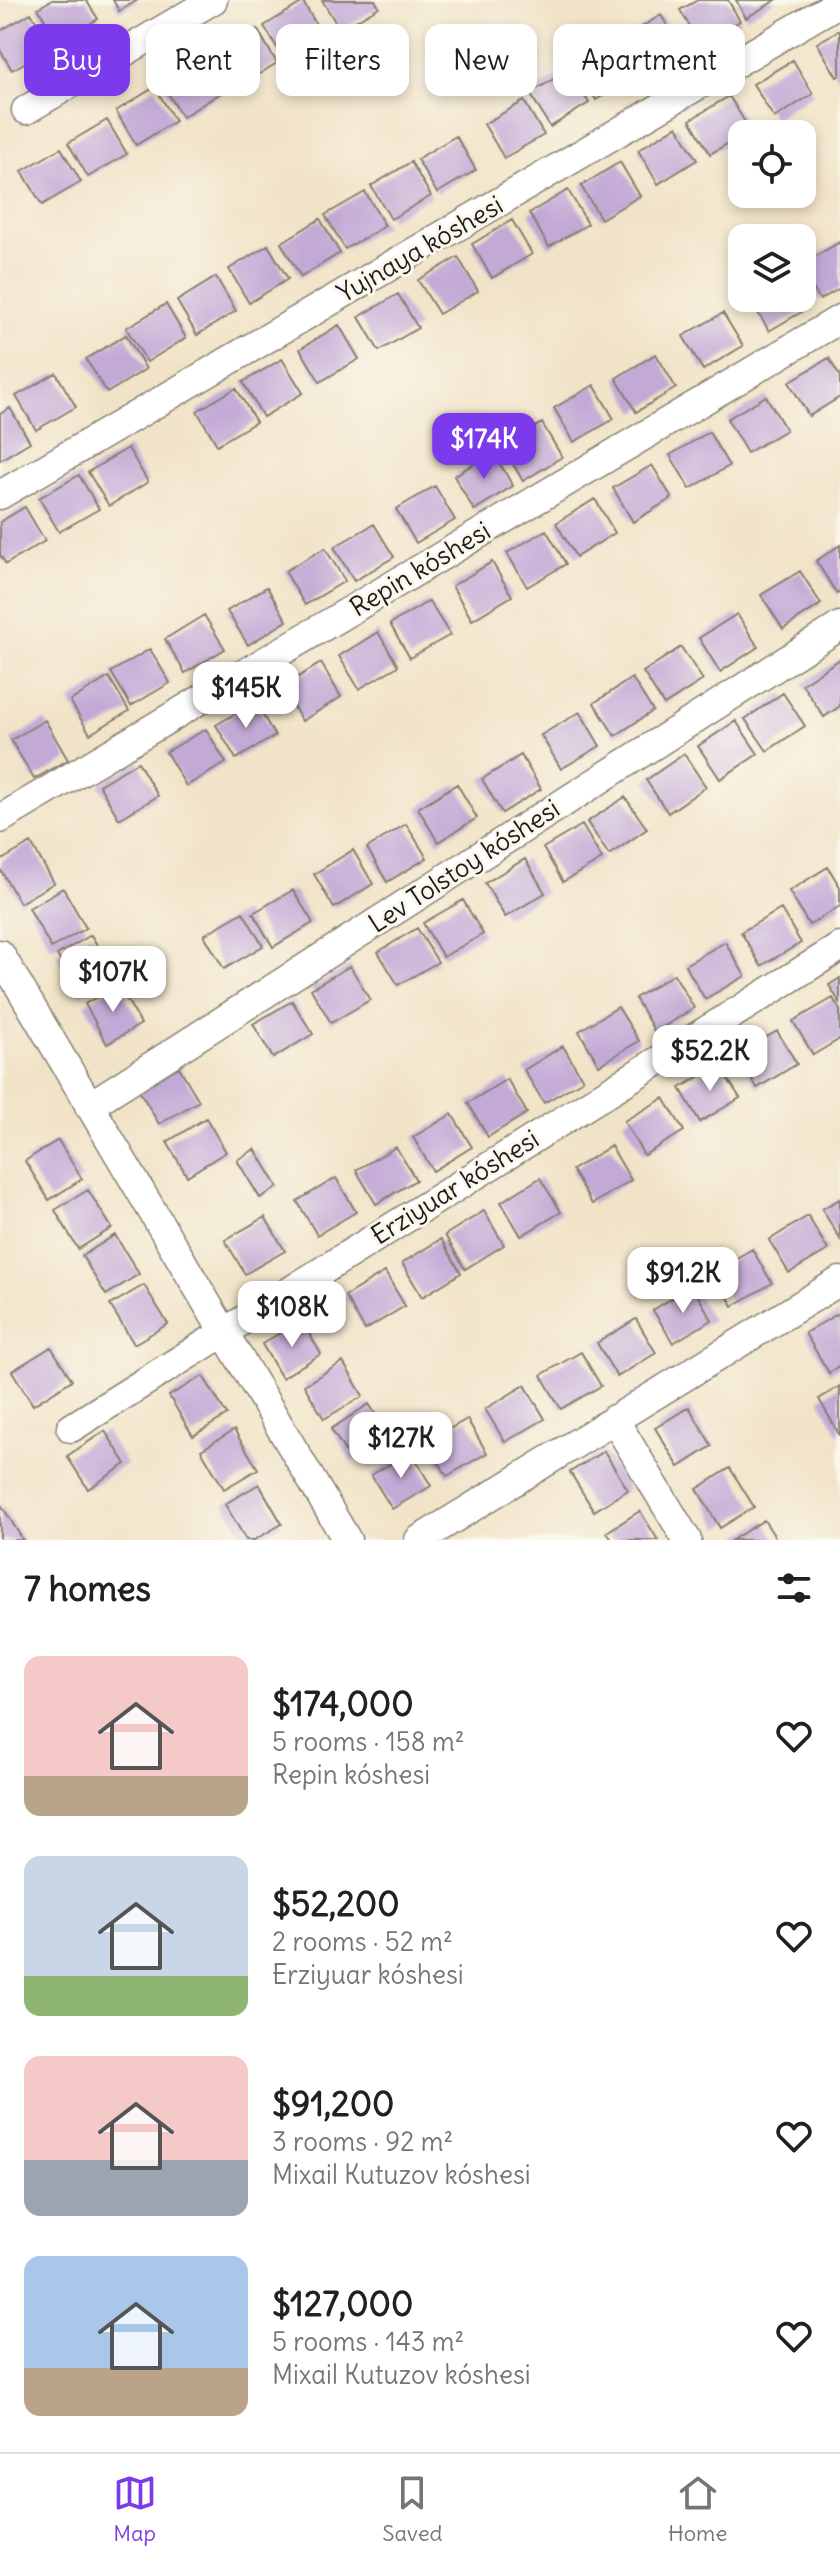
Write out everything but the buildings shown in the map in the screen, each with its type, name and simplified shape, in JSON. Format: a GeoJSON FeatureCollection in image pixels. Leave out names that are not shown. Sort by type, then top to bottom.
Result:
{"type":"FeatureCollection","features":[{"type":"Feature","properties":{"kind":"street"},"geometry":{"type":"LineString","coordinates":[[26,110],[213,0]]}},
{"type":"Feature","properties":{"kind":"street","name":"Yujnaya kóshesi"},"geometry":{"type":"LineString","coordinates":[[0,495],[840,2]]}},
{"type":"Feature","properties":{"kind":"street","name":"Repin kóshesi"},"geometry":{"type":"LineString","coordinates":[[0,819],[840,319]]}},
{"type":"Feature","properties":{"kind":"street","name":"Lev Tolstoy kóshesi"},"geometry":{"type":"LineString","coordinates":[[89,1106],[840,626]]}},
{"type":"Feature","properties":{"kind":"street","name":"Erziyuar kóshesi"},"geometry":{"type":"LineString","coordinates":[[71,1428],[840,947]]}},
{"type":"Feature","properties":{"kind":"street"},"geometry":{"type":"LineString","coordinates":[[0,954],[347,1540]]}},
{"type":"Feature","properties":{"kind":"street"},"geometry":{"type":"LineString","coordinates":[[419,1540],[840,1281]]}},
{"type":"Feature","properties":{"kind":"street"},"geometry":{"type":"LineString","coordinates":[[614,1419],[687,1540]]}}]}
